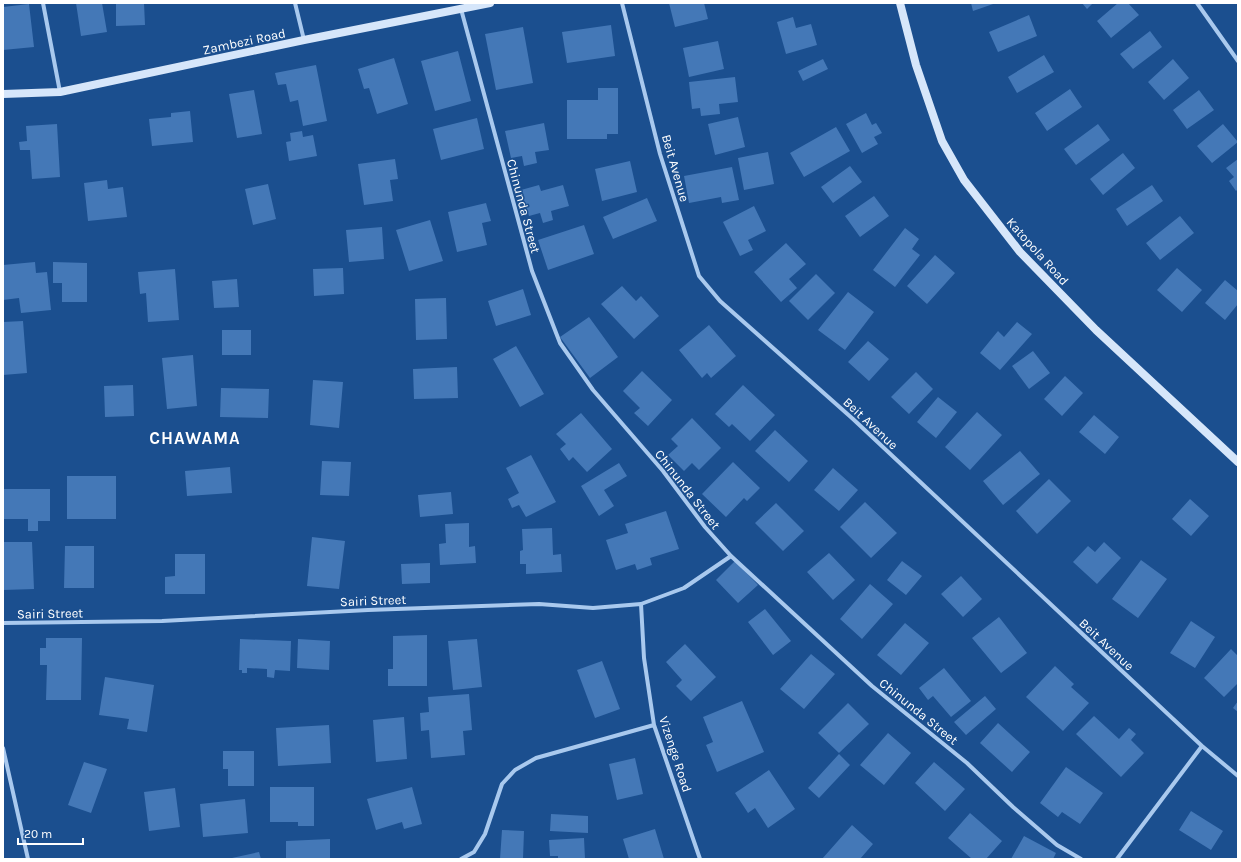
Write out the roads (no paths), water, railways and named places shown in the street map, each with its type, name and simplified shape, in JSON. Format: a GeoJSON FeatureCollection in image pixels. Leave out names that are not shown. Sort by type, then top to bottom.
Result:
{"type":"FeatureCollection","features":[{"type":"Feature","properties":{"kind":"street"},"geometry":{"type":"LineString","coordinates":[[43,3],[60,92]]}},
{"type":"Feature","properties":{"kind":"street"},"geometry":{"type":"LineString","coordinates":[[295,3],[304,40]]}},
{"type":"Feature","properties":{"kind":"street","name":"Zambezi Road"},"geometry":{"type":"LineString","coordinates":[[3,94],[60,92],[304,40],[490,3]]}},
{"type":"Feature","properties":{"kind":"street","name":"Beit Avenue"},"geometry":{"type":"LineString","coordinates":[[622,3],[660,154],[699,276],[720,301],[859,425],[1202,746],[1238,776]]}},
{"type":"Feature","properties":{"kind":"street","name":"Katopola Road"},"geometry":{"type":"LineString","coordinates":[[900,3],[916,65],[942,141],[964,180],[1025,257],[1096,330],[1238,462]]}},
{"type":"Feature","properties":{"kind":"street"},"geometry":{"type":"LineString","coordinates":[[1197,3],[1238,62]]}},
{"type":"Feature","properties":{"kind":"street","name":"Chinunda Street"},"geometry":{"type":"LineString","coordinates":[[461,9],[532,271],[560,343],[593,390],[663,471],[704,527],[732,556],[872,686],[967,763],[1013,807],[1057,845],[1080,859]]}},
{"type":"Feature","properties":{"kind":"street","name":"Sairi Street"},"geometry":{"type":"LineString","coordinates":[[3,623],[162,621],[368,610],[539,604],[593,608],[641,604],[684,588],[732,556]]}},
{"type":"Feature","properties":{"kind":"street","name":"Vizenge Road"},"geometry":{"type":"LineString","coordinates":[[641,604],[644,658],[654,725],[700,859]]}},
{"type":"Feature","properties":{"kind":"street"},"geometry":{"type":"LineString","coordinates":[[461,859],[474,852],[485,834],[502,784],[515,770],[536,758],[654,725]]}},
{"type":"Feature","properties":{"kind":"street"},"geometry":{"type":"LineString","coordinates":[[1117,859],[1202,746]]}},
{"type":"Feature","properties":{"kind":"street"},"geometry":{"type":"LineString","coordinates":[[3,748],[28,859]]}},
{"type":"Feature","properties":{"kind":"district","name":"CHAWAMA"},"geometry":{"type":"Point","coordinates":[195,438]}}]}
